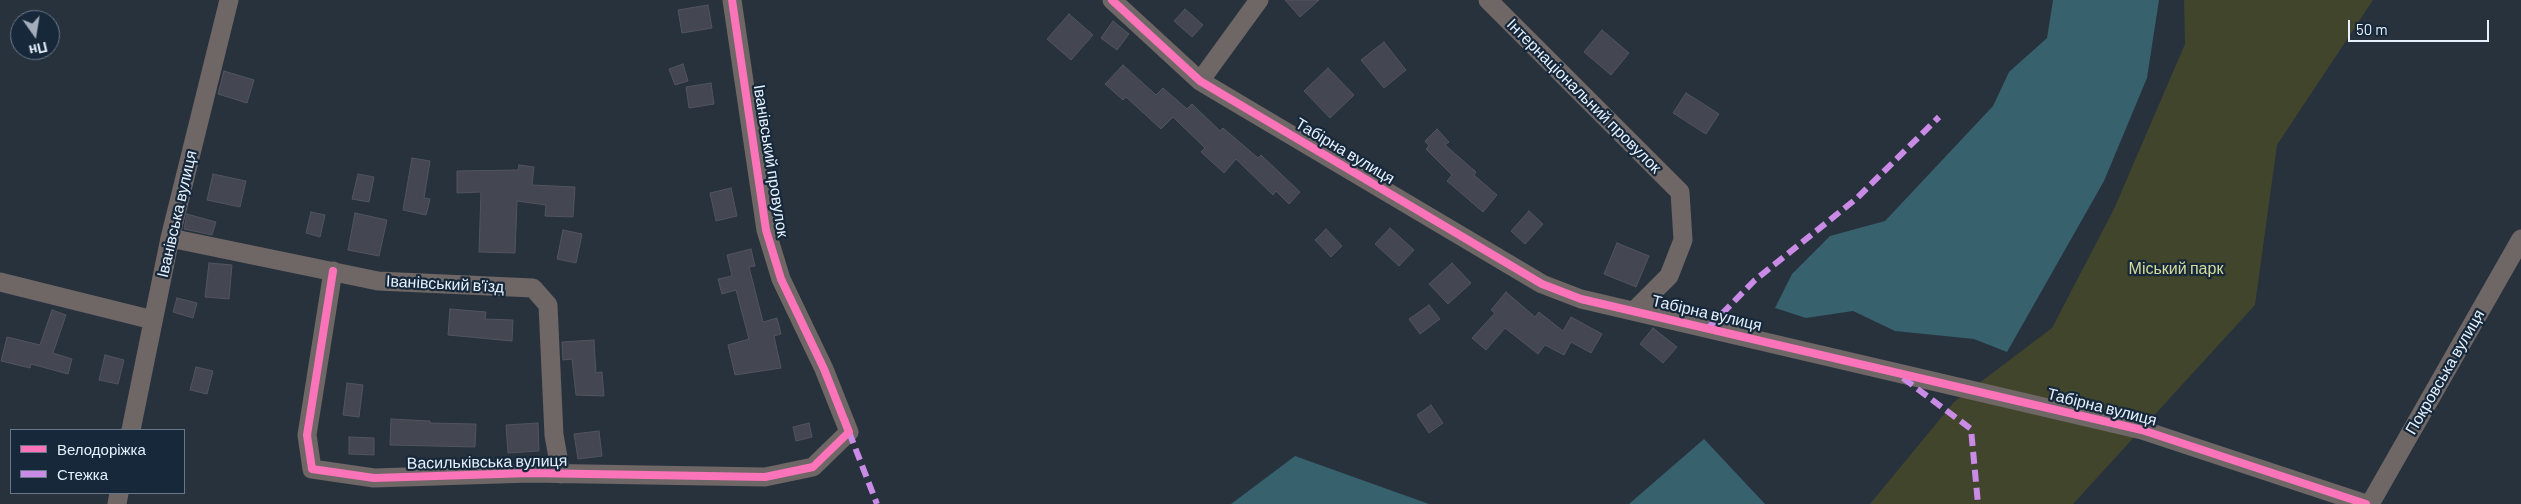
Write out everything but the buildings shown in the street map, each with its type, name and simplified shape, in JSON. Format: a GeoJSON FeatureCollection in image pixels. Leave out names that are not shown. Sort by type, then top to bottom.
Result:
{"type":"FeatureCollection","features":[{"type":"Feature","properties":{"kind":"street","name":"Іванівська вулиця"},"geometry":{"type":"LineString","coordinates":[[131,429],[170,238],[229,0]]}},
{"type":"Feature","properties":{"kind":"street","name":"Іванівський провулок"},"geometry":{"type":"LineString","coordinates":[[732,0],[766,230],[781,279],[824,369],[849,432]]}},
{"type":"Feature","properties":{"kind":"street","name":"Табірна вулиця"},"geometry":{"type":"LineString","coordinates":[[1112,0],[1200,81],[1542,284],[1581,299],[2142,430],[2368,504]]}},
{"type":"Feature","properties":{"kind":"street"},"geometry":{"type":"LineString","coordinates":[[1200,81],[1259,0]]}},
{"type":"Feature","properties":{"kind":"street","name":"Інтернаціональний провулок"},"geometry":{"type":"LineString","coordinates":[[1488,0],[1680,192],[1683,240],[1669,276],[1634,311]]}},
{"type":"Feature","properties":{"kind":"street","name":"Іванівський в'їзд"},"geometry":{"type":"LineString","coordinates":[[170,238],[378,281],[533,288],[548,305],[554,434],[561,474]]}},
{"type":"Feature","properties":{"kind":"street","name":"Покровська вулиця"},"geometry":{"type":"LineString","coordinates":[[2368,504],[2521,239]]}},
{"type":"Feature","properties":{"kind":"street","name":"Васильківська вулиця"},"geometry":{"type":"LineString","coordinates":[[333,271],[308,435],[312,469],[374,478],[561,474],[765,477],[813,467],[849,432]]}},
{"type":"Feature","properties":{"kind":"street"},"geometry":{"type":"LineString","coordinates":[[0,282],[153,320]]}},
{"type":"Feature","properties":{"kind":"green space","name":"Міський парк"},"geometry":{"type":"Polygon","coordinates":[[[2184,0],[2373,0],[2277,145],[2255,305],[2073,504],[1870,504],[1954,402],[2052,328],[2114,209],[2185,44],[2184,0]]]}},
{"type":"Feature","properties":{"kind":"water"},"geometry":{"type":"Polygon","coordinates":[[[2053,0],[2159,0],[2147,78],[2104,181],[2007,352],[1974,339],[1895,331],[1853,311],[1806,318],[1775,308],[1792,274],[1830,236],[1885,221],[1993,106],[2009,72],[2047,38],[2053,0]]]}},
{"type":"Feature","properties":{"kind":"water"},"geometry":{"type":"Polygon","coordinates":[[[1704,439],[1765,504],[1629,504],[1704,439]]]}},
{"type":"Feature","properties":{"kind":"water"},"geometry":{"type":"Polygon","coordinates":[[[1295,456],[1429,504],[1231,504],[1295,456]]]}},
{"type":"Feature","properties":{"kind":"marked path"},"geometry":{"type":"LineString","coordinates":[[1709,327],[1755,280],[1856,199],[1939,117]]}},
{"type":"Feature","properties":{"kind":"marked path"},"geometry":{"type":"LineString","coordinates":[[1903,378],[1971,429],[1978,504]]}},
{"type":"Feature","properties":{"kind":"marked path"},"geometry":{"type":"LineString","coordinates":[[849,432],[877,504]]}},
{"type":"Feature","properties":{"kind":"cycle path"},"geometry":{"type":"LineString","coordinates":[[333,271],[307,435],[312,469],[374,478],[530,473],[765,477],[813,467],[849,432],[824,369],[781,279],[766,230],[732,0]]}},
{"type":"Feature","properties":{"kind":"cycle path"},"geometry":{"type":"LineString","coordinates":[[1112,0],[1200,81],[1542,284],[1581,299],[2142,430],[2366,504]]}}]}
